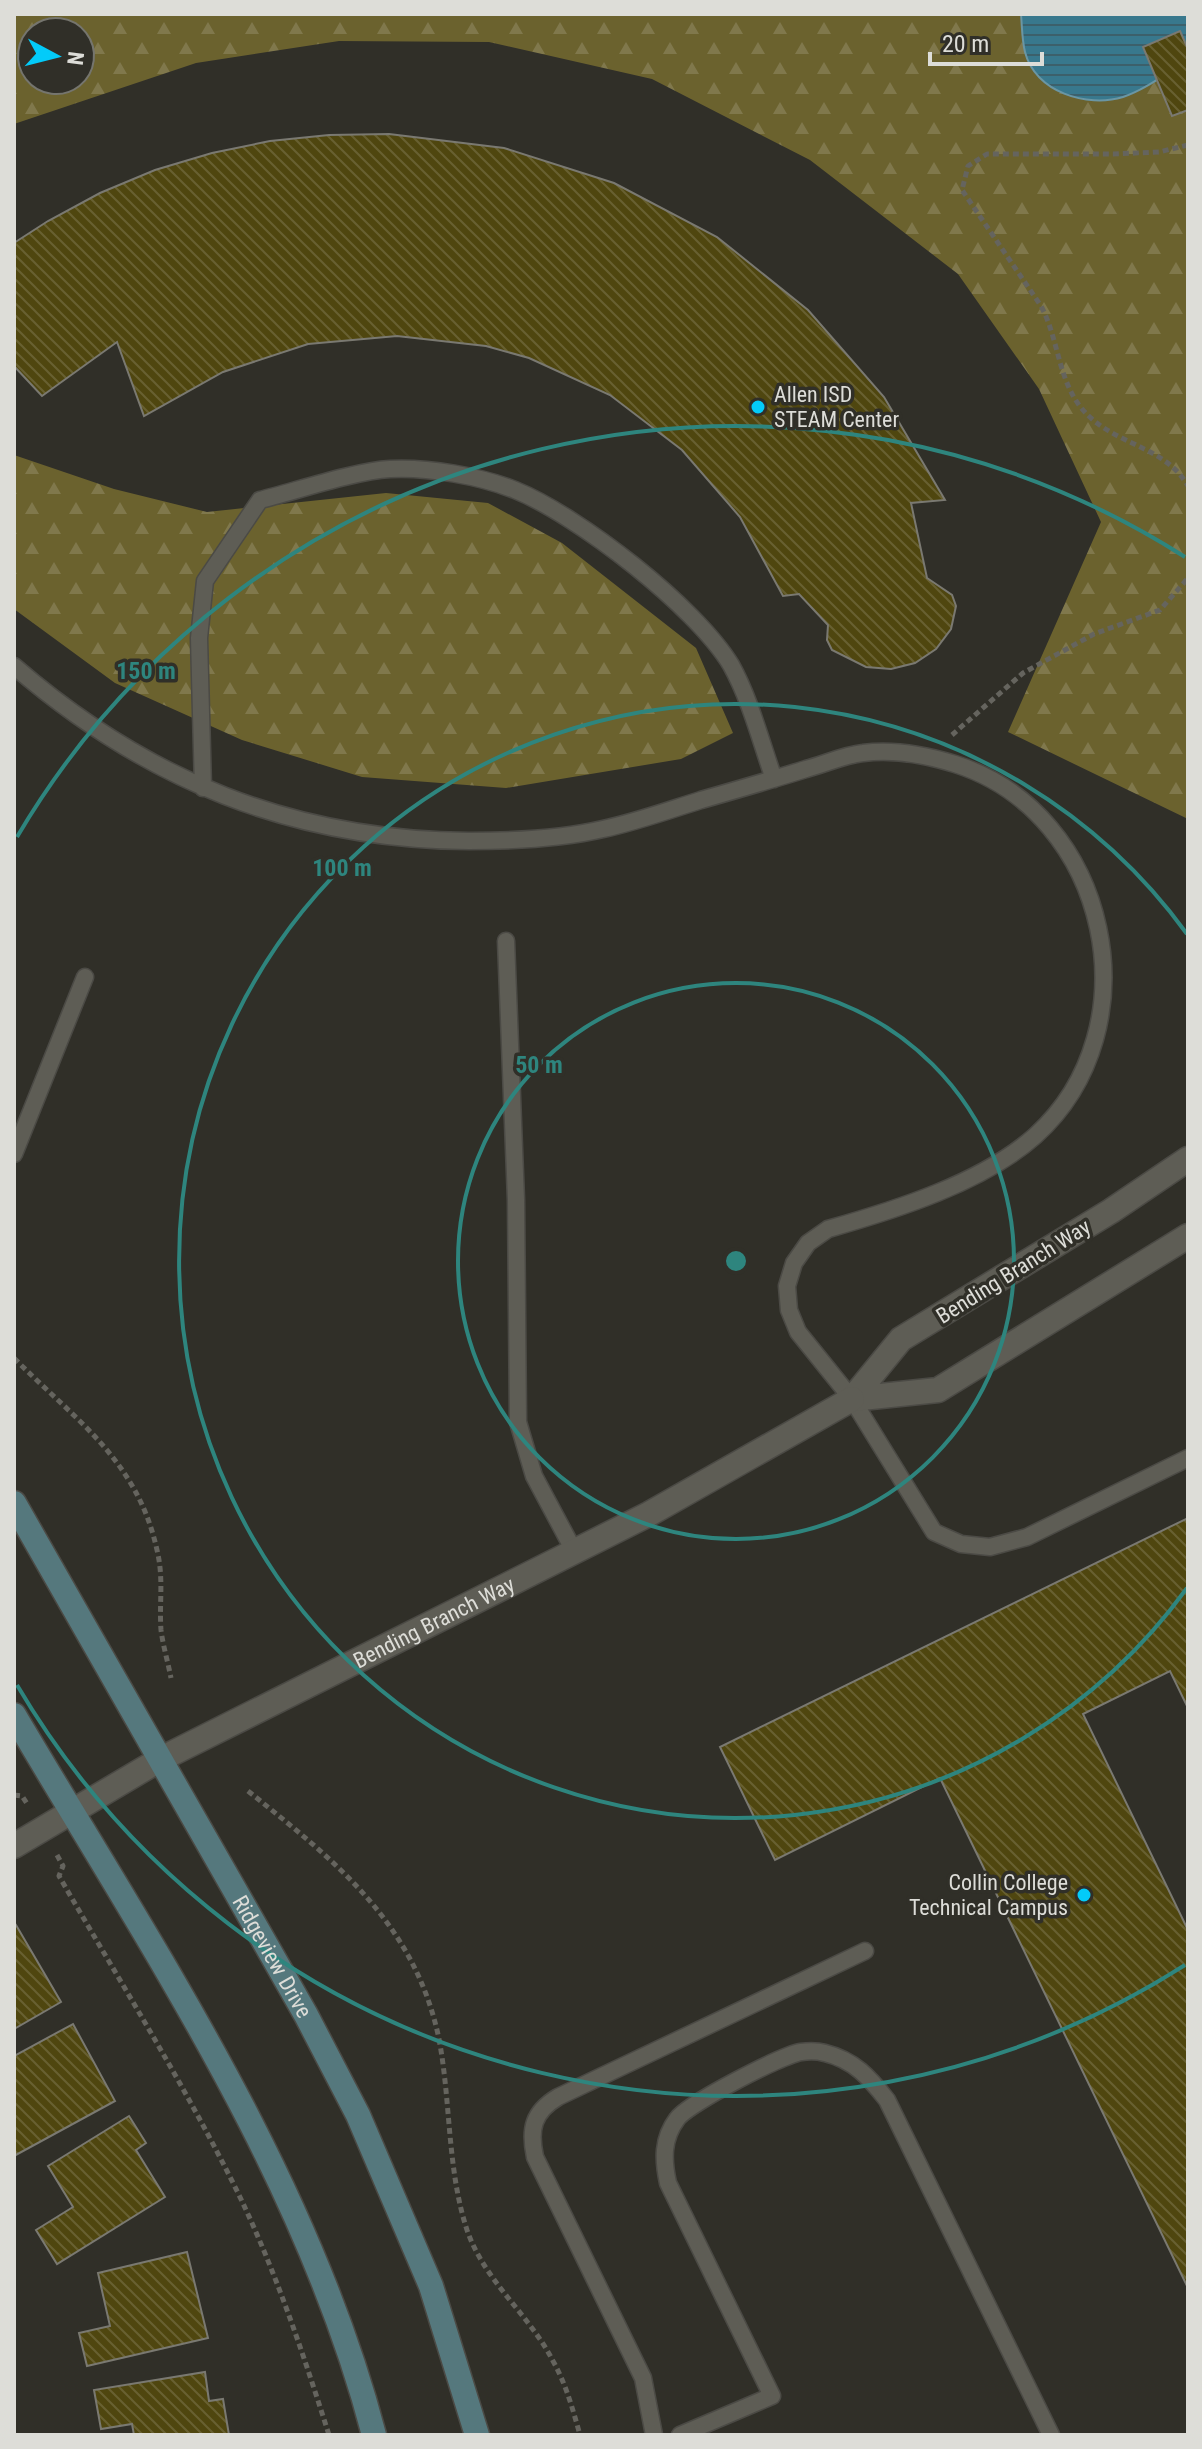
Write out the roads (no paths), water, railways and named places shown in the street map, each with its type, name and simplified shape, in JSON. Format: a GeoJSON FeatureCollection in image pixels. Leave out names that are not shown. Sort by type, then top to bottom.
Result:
{"type":"FeatureCollection","features":[{"type":"Feature","properties":{"kind":"main road","name":"Ridgeview Drive"},"geometry":{"type":"LineString","coordinates":[[14,1503],[306,2015],[358,2115],[431,2286],[477,2435]]}},
{"type":"Feature","properties":{"kind":"main road"},"geometry":{"type":"LineString","coordinates":[[14,1715],[226,2074],[270,2158],[342,2333],[374,2435]]}},
{"type":"Feature","properties":{"kind":"street","name":"Bending Branch Way"},"geometry":{"type":"LineString","coordinates":[[14,1846],[159,1760],[208,1738],[573,1549],[649,1514],[852,1399],[901,1339],[1111,1211],[1188,1159]]}},
{"type":"Feature","properties":{"kind":"street","name":"Bending Branch Way"},"geometry":{"type":"LineString","coordinates":[[852,1399],[938,1390],[1188,1236]]}},
{"type":"Feature","properties":{"kind":"lane"},"geometry":{"type":"LineString","coordinates":[[203,788],[199,638],[205,581],[260,500],[389,469],[453,475],[515,490],[574,524],[649,579],[706,632],[731,667],[774,779]]}},
{"type":"Feature","properties":{"kind":"lane"},"geometry":{"type":"LineString","coordinates":[[14,666],[85,721],[168,773],[247,807],[335,831],[419,841],[512,841],[602,830],[862,753],[927,756],[959,765],[1017,796],[1063,843],[1093,902],[1102,936],[1105,972],[1103,1008],[1081,1076],[1038,1134],[1010,1156],[977,1176],[828,1229],[808,1243],[794,1263],[787,1286],[789,1310],[798,1332],[852,1399],[934,1532],[961,1544],[990,1547],[1027,1537],[1188,1458]]}},
{"type":"Feature","properties":{"kind":"lane"},"geometry":{"type":"LineString","coordinates":[[506,941],[516,1200],[518,1422],[534,1476],[573,1549]]}},
{"type":"Feature","properties":{"kind":"lane"},"geometry":{"type":"LineString","coordinates":[[14,1154],[85,977]]}},
{"type":"Feature","properties":{"kind":"lane"},"geometry":{"type":"LineString","coordinates":[[654,2435],[643,2378],[535,2157],[533,2122],[543,2106],[558,2097],[865,1951]]}},
{"type":"Feature","properties":{"kind":"lane"},"geometry":{"type":"LineString","coordinates":[[680,2435],[772,2396],[668,2183],[663,2160],[667,2137],[678,2117],[695,2103],[799,2052],[823,2052],[847,2060],[868,2075],[887,2100],[1051,2435]]}},
{"type":"Feature","properties":{"kind":"water"},"geometry":{"type":"Polygon","coordinates":[[[1021,14],[1188,14],[1188,60],[1123,97],[1094,100],[1064,94],[1039,77],[1031,66],[1024,47],[1021,14]]]}},
{"type":"Feature","properties":{"kind":"place","name":"Allen ISD STEAM Center"},"geometry":{"type":"Point","coordinates":[758,407]}},
{"type":"Feature","properties":{"kind":"place","name":"Collin College Technical Campus"},"geometry":{"type":"Point","coordinates":[1084,1895]}}]}
